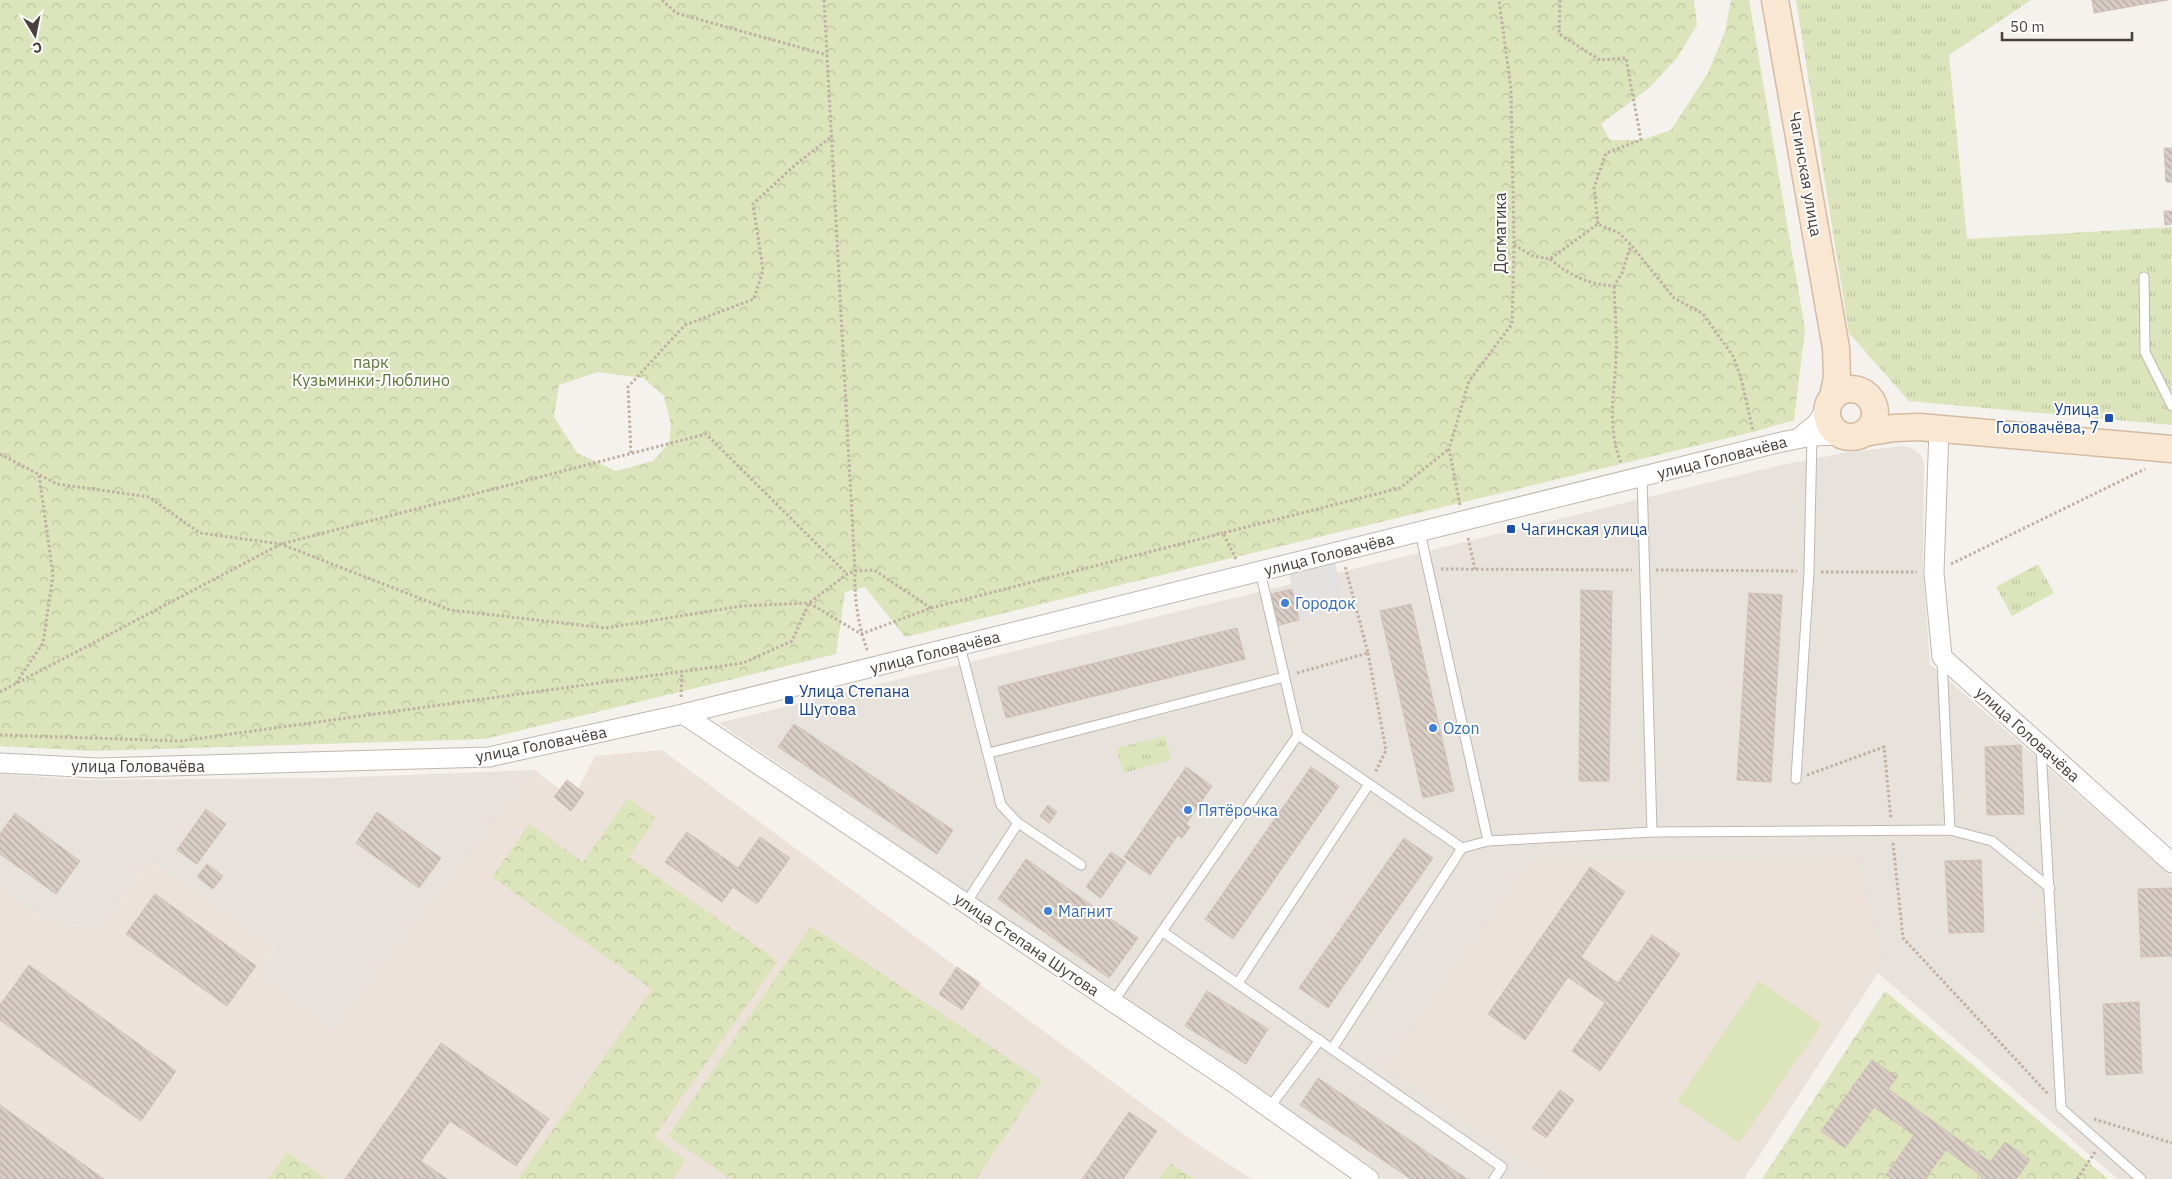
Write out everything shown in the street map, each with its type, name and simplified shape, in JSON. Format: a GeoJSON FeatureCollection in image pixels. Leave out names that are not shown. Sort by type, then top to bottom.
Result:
{"type":"FeatureCollection","features":[{"type":"Feature","properties":{"kind":"street","name":"Чагинская улица"},"geometry":{"type":"LineString","coordinates":[[1775,0],[1836,348],[1837,378],[1831,400]]}},
{"type":"Feature","properties":{"kind":"street","name":"Чагинская улица"},"geometry":{"type":"LineString","coordinates":[[1836,348],[1849,373],[1869,397],[1897,420],[1929,428]]}},
{"type":"Feature","properties":{"kind":"street"},"geometry":{"type":"LineString","coordinates":[[1853,434],[1873,422],[1875,414],[1869,397],[1860,391],[1845,390],[1831,400],[1828,418],[1831,425],[1853,434],[1894,428],[1929,428],[2163,457]]}},
{"type":"Feature","properties":{"kind":"street","name":"улица Головачёва"},"geometry":{"type":"LineString","coordinates":[[1805,437],[1817,423],[1831,400]]}},
{"type":"Feature","properties":{"kind":"street"},"geometry":{"type":"LineString","coordinates":[[1929,428],[1934,572],[1942,657]]}},
{"type":"Feature","properties":{"kind":"street","name":"улица Головачёва"},"geometry":{"type":"LineString","coordinates":[[0,763],[98,768],[489,757],[683,714],[1420,532],[1466,527],[1635,478],[1805,437],[1853,434]]}},
{"type":"Feature","properties":{"kind":"street","name":"улица Головачёва"},"geometry":{"type":"LineString","coordinates":[[1942,657],[2172,863]]}},
{"type":"Feature","properties":{"kind":"street","name":"улица Степана Шутова"},"geometry":{"type":"LineString","coordinates":[[683,714],[1113,1002],[1269,1108],[1369,1179]]}},
{"type":"Feature","properties":{"kind":"lane"},"geometry":{"type":"LineString","coordinates":[[2144,277],[2145,352],[2172,406]]}},
{"type":"Feature","properties":{"kind":"lane"},"geometry":{"type":"LineString","coordinates":[[1796,779],[1809,572],[1805,437]]}},
{"type":"Feature","properties":{"kind":"lane"},"geometry":{"type":"LineString","coordinates":[[1635,478],[1644,570],[1652,832]]}},
{"type":"Feature","properties":{"kind":"lane"},"geometry":{"type":"LineString","coordinates":[[1420,532],[1488,841]]}},
{"type":"Feature","properties":{"kind":"lane"},"geometry":{"type":"LineString","coordinates":[[1260,571],[1298,735],[1462,848]]}},
{"type":"Feature","properties":{"kind":"lane"},"geometry":{"type":"LineString","coordinates":[[960,646],[1001,805],[1018,824],[1081,865]]}},
{"type":"Feature","properties":{"kind":"lane"},"geometry":{"type":"LineString","coordinates":[[1942,657],[1950,830]]}},
{"type":"Feature","properties":{"kind":"lane"},"geometry":{"type":"LineString","coordinates":[[989,753],[1284,677]]}},
{"type":"Feature","properties":{"kind":"lane"},"geometry":{"type":"LineString","coordinates":[[1113,1002],[1298,735]]}},
{"type":"Feature","properties":{"kind":"lane"},"geometry":{"type":"LineString","coordinates":[[2041,746],[2061,1108],[2141,1179]]}},
{"type":"Feature","properties":{"kind":"lane"},"geometry":{"type":"LineString","coordinates":[[1238,983],[1369,784]]}},
{"type":"Feature","properties":{"kind":"lane"},"geometry":{"type":"LineString","coordinates":[[966,903],[1018,824]]}},
{"type":"Feature","properties":{"kind":"lane"},"geometry":{"type":"LineString","coordinates":[[1332,1049],[1462,848],[1488,841],[1652,832],[1950,830],[1992,841],[2050,888]]}},
{"type":"Feature","properties":{"kind":"lane"},"geometry":{"type":"LineString","coordinates":[[1163,932],[1502,1167],[1494,1179]]}},
{"type":"Feature","properties":{"kind":"lane"},"geometry":{"type":"LineString","coordinates":[[1269,1108],[1320,1040]]}},
{"type":"Feature","properties":{"kind":"path"},"geometry":{"type":"LineString","coordinates":[[662,0],[676,13],[827,55]]}},
{"type":"Feature","properties":{"kind":"path"},"geometry":{"type":"LineString","coordinates":[[824,0],[855,571],[854,590],[861,634],[874,667]]}},
{"type":"Feature","properties":{"kind":"path","name":"Догматика"},"geometry":{"type":"LineString","coordinates":[[1449,448],[1469,381],[1512,324],[1514,245],[1512,88],[1499,0]]}},
{"type":"Feature","properties":{"kind":"path"},"geometry":{"type":"LineString","coordinates":[[1560,0],[1560,34],[1600,60],[1626,58],[1641,140],[1606,153],[1594,188],[1598,224]]}},
{"type":"Feature","properties":{"kind":"path"},"geometry":{"type":"LineString","coordinates":[[631,453],[628,387],[685,326],[754,299],[763,270],[753,204],[795,165],[831,136]]}},
{"type":"Feature","properties":{"kind":"path"},"geometry":{"type":"LineString","coordinates":[[1550,259],[1598,224]]}},
{"type":"Feature","properties":{"kind":"path"},"geometry":{"type":"LineString","coordinates":[[1598,224],[1619,232],[1674,298],[1704,314],[1733,356],[1741,378],[1753,432],[1760,448]]}},
{"type":"Feature","properties":{"kind":"path"},"geometry":{"type":"LineString","coordinates":[[1514,245],[1533,256],[1550,259],[1563,271],[1582,279],[1600,285],[1614,286]]}},
{"type":"Feature","properties":{"kind":"path"},"geometry":{"type":"LineString","coordinates":[[1631,245],[1622,273],[1614,286],[1616,339],[1614,395],[1611,416],[1617,453],[1635,478]]}},
{"type":"Feature","properties":{"kind":"path"},"geometry":{"type":"LineString","coordinates":[[0,692],[281,544],[706,434],[847,574]]}},
{"type":"Feature","properties":{"kind":"path"},"geometry":{"type":"LineString","coordinates":[[861,634],[931,608],[1400,488],[1449,448],[1459,503],[1475,569]]}},
{"type":"Feature","properties":{"kind":"path"},"geometry":{"type":"LineString","coordinates":[[0,454],[57,484],[149,497],[200,534],[281,544],[450,610],[606,628],[742,606],[809,603],[861,634]]}},
{"type":"Feature","properties":{"kind":"path"},"geometry":{"type":"LineString","coordinates":[[1429,568],[1934,572],[2163,457]]}},
{"type":"Feature","properties":{"kind":"path"},"geometry":{"type":"LineString","coordinates":[[15,684],[43,643],[53,575],[39,475]]}},
{"type":"Feature","properties":{"kind":"path"},"geometry":{"type":"LineString","coordinates":[[1223,533],[1235,557],[1239,576]]}},
{"type":"Feature","properties":{"kind":"path"},"geometry":{"type":"LineString","coordinates":[[1342,551],[1368,653],[1386,750],[1369,784]]}},
{"type":"Feature","properties":{"kind":"path"},"geometry":{"type":"LineString","coordinates":[[0,735],[181,741],[743,663],[792,642],[809,603],[847,574],[855,571],[874,570],[931,608]]}},
{"type":"Feature","properties":{"kind":"path"},"geometry":{"type":"LineString","coordinates":[[1284,677],[1368,653]]}},
{"type":"Feature","properties":{"kind":"path"},"geometry":{"type":"LineString","coordinates":[[682,671],[680,692],[683,714]]}},
{"type":"Feature","properties":{"kind":"path"},"geometry":{"type":"LineString","coordinates":[[1796,779],[1884,747],[1903,938],[2061,1108],[2172,1143]]}},
{"type":"Feature","properties":{"kind":"path"},"geometry":{"type":"LineString","coordinates":[[2078,1179],[2101,1143]]}},
{"type":"Feature","properties":{"kind":"shaded area"},"geometry":{"type":"Polygon","coordinates":[[[1903,446],[1911,448],[1920,454],[1924,463],[1923,568],[1930,664],[2172,877],[2172,1179],[2118,1179],[1878,973],[1744,1179],[1383,1179],[719,723],[1781,465],[1843,453],[1903,446]]]}},
{"type":"Feature","properties":{"kind":"shaded area"},"geometry":{"type":"Polygon","coordinates":[[[1335,562],[1346,609],[1300,620],[1289,574],[1335,562]]]}},
{"type":"Feature","properties":{"kind":"shaded area"},"geometry":{"type":"Polygon","coordinates":[[[662,750],[1193,1141],[1252,1179],[0,1179],[0,889],[55,924],[101,927],[149,859],[274,948],[258,974],[333,1030],[535,770],[573,799],[595,756],[662,750]]]}},
{"type":"Feature","properties":{"kind":"shaded area"},"geometry":{"type":"Polygon","coordinates":[[[535,770],[333,1031],[257,974],[274,949],[149,859],[101,927],[55,924],[0,889],[0,774],[89,780],[326,778],[535,770]]]}},
{"type":"Feature","properties":{"kind":"shaded area"},"geometry":{"type":"Polygon","coordinates":[[[1858,859],[1882,957],[1737,1179],[1550,1179],[1386,1068],[1529,861],[1858,859]]]}},
{"type":"Feature","properties":{"kind":"green space","name":"парк Кузьминки-Люблино"},"geometry":{"type":"Polygon","coordinates":[[[0,0],[1694,0],[1697,25],[1677,58],[1649,88],[1601,124],[1610,140],[1641,140],[1671,130],[1708,73],[1725,32],[1731,0],[1749,0],[1805,329],[1794,420],[1753,432],[905,637],[865,587],[845,592],[836,654],[485,739],[93,751],[0,746],[0,0]],[[598,372],[559,385],[554,417],[577,453],[616,471],[653,461],[669,443],[671,425],[664,396],[643,378],[598,372]]]}},
{"type":"Feature","properties":{"kind":"green space"},"geometry":{"type":"Polygon","coordinates":[[[1796,0],[2031,0],[1949,55],[1967,239],[2172,227],[2172,425],[1909,401],[1849,333],[1796,0]]]}},
{"type":"Feature","properties":{"kind":"green space"},"geometry":{"type":"Polygon","coordinates":[[[2038,564],[2054,593],[2012,616],[1996,587],[2038,564]]]}},
{"type":"Feature","properties":{"kind":"green space"},"geometry":{"type":"Polygon","coordinates":[[[1165,736],[1171,760],[1123,773],[1117,748],[1165,736]]]}},
{"type":"Feature","properties":{"kind":"green space"},"geometry":{"type":"Polygon","coordinates":[[[628,798],[656,818],[629,857],[778,961],[654,1137],[686,1160],[673,1179],[518,1179],[652,989],[492,877],[529,824],[583,862],[628,798]]]}},
{"type":"Feature","properties":{"kind":"green space"},"geometry":{"type":"Polygon","coordinates":[[[811,926],[1042,1081],[976,1179],[731,1179],[668,1136],[811,926]]]}},
{"type":"Feature","properties":{"kind":"green space"},"geometry":{"type":"Polygon","coordinates":[[[1759,981],[1822,1024],[1739,1143],[1677,1101],[1759,981]]]}},
{"type":"Feature","properties":{"kind":"green space"},"geometry":{"type":"Polygon","coordinates":[[[1885,991],[2108,1179],[1762,1179],[1885,991]]]}},
{"type":"Feature","properties":{"kind":"green space"},"geometry":{"type":"Polygon","coordinates":[[[287,1152],[327,1179],[268,1179],[287,1152]]]}},
{"type":"Feature","properties":{"kind":"green space"},"geometry":{"type":"Polygon","coordinates":[[[1170,1163],[1194,1179],[1159,1179],[1170,1163]]]}},
{"type":"Feature","properties":{"kind":"building"},"geometry":{"type":"Polygon","coordinates":[[[2092,0],[2168,0],[2094,13],[2092,0]]]}},
{"type":"Feature","properties":{"kind":"building"},"geometry":{"type":"Polygon","coordinates":[[[2164,148],[2172,148],[2172,182],[2166,182],[2164,148]]]}},
{"type":"Feature","properties":{"kind":"building"},"geometry":{"type":"Polygon","coordinates":[[[2164,211],[2172,211],[2172,224],[2165,225],[2164,211]]]}},
{"type":"Feature","properties":{"kind":"building"},"geometry":{"type":"Polygon","coordinates":[[[1292,589],[1299,620],[1279,625],[1271,594],[1292,589]]]}},
{"type":"Feature","properties":{"kind":"building"},"geometry":{"type":"Polygon","coordinates":[[[1581,590],[1612,591],[1609,781],[1579,781],[1581,590]]]}},
{"type":"Feature","properties":{"kind":"building"},"geometry":{"type":"Polygon","coordinates":[[[1749,593],[1782,595],[1771,782],[1737,780],[1749,593]]]}},
{"type":"Feature","properties":{"kind":"building"},"geometry":{"type":"Polygon","coordinates":[[[1411,604],[1454,791],[1423,798],[1380,611],[1411,604]]]}},
{"type":"Feature","properties":{"kind":"building"},"geometry":{"type":"Polygon","coordinates":[[[1237,628],[1245,659],[1006,718],[998,687],[1237,628]]]}},
{"type":"Feature","properties":{"kind":"building"},"geometry":{"type":"Polygon","coordinates":[[[794,724],[953,830],[937,854],[778,747],[794,724]]]}},
{"type":"Feature","properties":{"kind":"building"},"geometry":{"type":"Polygon","coordinates":[[[2021,745],[2024,814],[1987,815],[1985,747],[2021,745]]]}},
{"type":"Feature","properties":{"kind":"building"},"geometry":{"type":"Polygon","coordinates":[[[1186,767],[1212,786],[1186,824],[1190,827],[1182,838],[1178,835],[1150,875],[1124,857],[1186,767]]]}},
{"type":"Feature","properties":{"kind":"building"},"geometry":{"type":"Polygon","coordinates":[[[1311,767],[1339,786],[1233,939],[1205,919],[1311,767]]]}},
{"type":"Feature","properties":{"kind":"building"},"geometry":{"type":"Polygon","coordinates":[[[567,780],[584,793],[571,811],[554,797],[567,780]]]}},
{"type":"Feature","properties":{"kind":"building"},"geometry":{"type":"Polygon","coordinates":[[[1048,805],[1057,812],[1049,823],[1040,816],[1048,805]]]}},
{"type":"Feature","properties":{"kind":"building"},"geometry":{"type":"Polygon","coordinates":[[[206,809],[226,824],[197,864],[177,850],[206,809]]]}},
{"type":"Feature","properties":{"kind":"building"},"geometry":{"type":"Polygon","coordinates":[[[377,812],[441,858],[419,888],[356,843],[377,812]]]}},
{"type":"Feature","properties":{"kind":"building"},"geometry":{"type":"Polygon","coordinates":[[[15,813],[80,861],[56,894],[0,854],[0,834],[15,813]]]}},
{"type":"Feature","properties":{"kind":"building"},"geometry":{"type":"Polygon","coordinates":[[[687,832],[738,868],[760,837],[790,858],[757,904],[733,887],[722,902],[665,862],[687,832]]]}},
{"type":"Feature","properties":{"kind":"building"},"geometry":{"type":"Polygon","coordinates":[[[1404,838],[1433,858],[1328,1008],[1299,988],[1404,838]]]}},
{"type":"Feature","properties":{"kind":"building"},"geometry":{"type":"Polygon","coordinates":[[[1111,852],[1126,862],[1101,898],[1086,887],[1111,852]]]}},
{"type":"Feature","properties":{"kind":"building"},"geometry":{"type":"Polygon","coordinates":[[[1026,859],[1138,938],[1109,978],[998,899],[1026,859]]]}},
{"type":"Feature","properties":{"kind":"building"},"geometry":{"type":"Polygon","coordinates":[[[1981,860],[1984,932],[1949,933],[1945,861],[1981,860]]]}},
{"type":"Feature","properties":{"kind":"building"},"geometry":{"type":"Polygon","coordinates":[[[207,864],[223,876],[213,889],[197,877],[207,864]]]}},
{"type":"Feature","properties":{"kind":"building"},"geometry":{"type":"Polygon","coordinates":[[[1590,867],[1625,892],[1581,957],[1618,983],[1652,935],[1680,954],[1600,1071],[1572,1051],[1605,1003],[1568,977],[1525,1040],[1488,1014],[1590,867]]]}},
{"type":"Feature","properties":{"kind":"building"},"geometry":{"type":"Polygon","coordinates":[[[2172,888],[2172,956],[2141,957],[2138,889],[2172,888]]]}},
{"type":"Feature","properties":{"kind":"building"},"geometry":{"type":"Polygon","coordinates":[[[155,894],[256,966],[227,1006],[126,934],[155,894]]]}},
{"type":"Feature","properties":{"kind":"building"},"geometry":{"type":"Polygon","coordinates":[[[29,965],[176,1071],[141,1121],[0,1020],[0,1005],[29,965]]]}},
{"type":"Feature","properties":{"kind":"building"},"geometry":{"type":"Polygon","coordinates":[[[957,967],[980,983],[962,1010],[939,994],[957,967]]]}},
{"type":"Feature","properties":{"kind":"building"},"geometry":{"type":"Polygon","coordinates":[[[1207,991],[1268,1029],[1246,1064],[1185,1026],[1207,991]]]}},
{"type":"Feature","properties":{"kind":"building"},"geometry":{"type":"Polygon","coordinates":[[[2139,1002],[2142,1073],[2106,1075],[2103,1004],[2139,1002]]]}},
{"type":"Feature","properties":{"kind":"building"},"geometry":{"type":"Polygon","coordinates":[[[441,1043],[549,1119],[516,1166],[450,1121],[421,1161],[447,1179],[345,1179],[441,1043]]]}},
{"type":"Feature","properties":{"kind":"building"},"geometry":{"type":"Polygon","coordinates":[[[1872,1060],[1897,1077],[1888,1089],[1990,1162],[2005,1142],[2030,1160],[2016,1179],[1980,1179],[1982,1176],[1946,1150],[1925,1179],[1892,1179],[1886,1175],[1914,1135],[1874,1107],[1845,1148],[1821,1131],[1872,1060]]]}},
{"type":"Feature","properties":{"kind":"building"},"geometry":{"type":"Polygon","coordinates":[[[1318,1078],[1467,1179],[1411,1179],[1300,1105],[1318,1078]]]}},
{"type":"Feature","properties":{"kind":"building"},"geometry":{"type":"Polygon","coordinates":[[[1560,1090],[1574,1100],[1546,1138],[1532,1128],[1560,1090]]]}},
{"type":"Feature","properties":{"kind":"building"},"geometry":{"type":"Polygon","coordinates":[[[0,1105],[104,1179],[0,1179],[0,1105]]]}},
{"type":"Feature","properties":{"kind":"building"},"geometry":{"type":"Polygon","coordinates":[[[1129,1112],[1157,1131],[1123,1179],[1082,1179],[1129,1112]]]}},
{"type":"Feature","properties":{"kind":"place","name":"Улица Головачёва, 7"},"geometry":{"type":"Point","coordinates":[2109,418]}},
{"type":"Feature","properties":{"kind":"place","name":"Чагинская улица"},"geometry":{"type":"Point","coordinates":[1511,529]}},
{"type":"Feature","properties":{"kind":"place","name":"Городок"},"geometry":{"type":"Point","coordinates":[1285,603]}},
{"type":"Feature","properties":{"kind":"place","name":"Улица Степана Шутова"},"geometry":{"type":"Point","coordinates":[789,700]}},
{"type":"Feature","properties":{"kind":"place","name":"Ozon"},"geometry":{"type":"Point","coordinates":[1433,728]}},
{"type":"Feature","properties":{"kind":"place","name":"Пятёрочка"},"geometry":{"type":"Point","coordinates":[1188,810]}},
{"type":"Feature","properties":{"kind":"place","name":"Магнит"},"geometry":{"type":"Point","coordinates":[1048,911]}}]}
